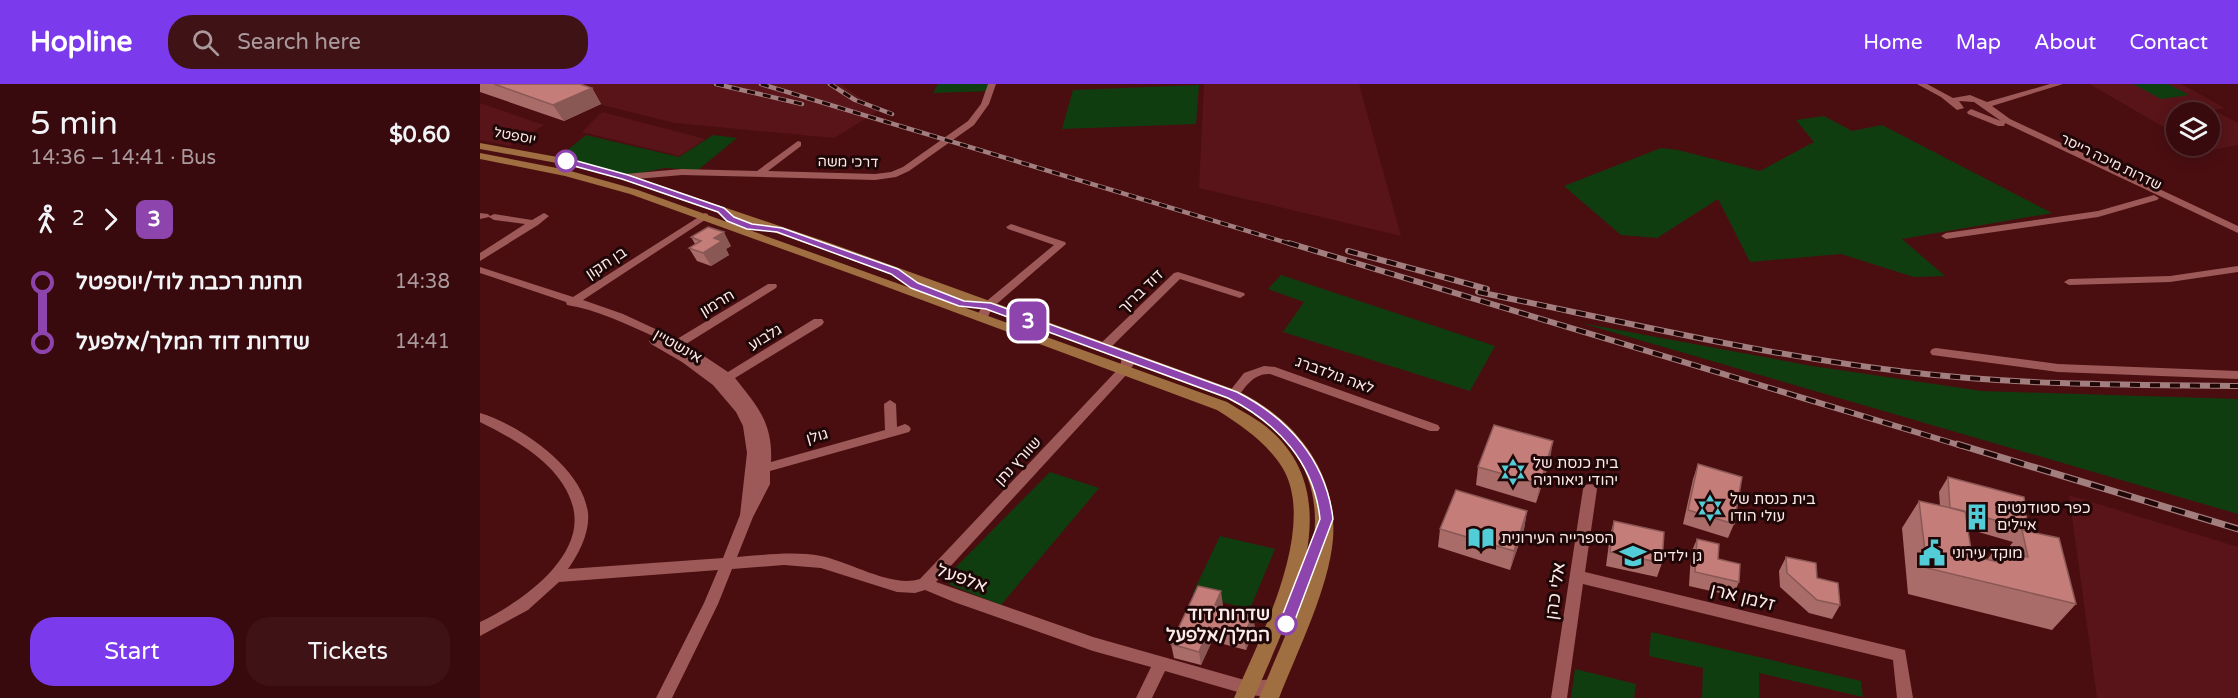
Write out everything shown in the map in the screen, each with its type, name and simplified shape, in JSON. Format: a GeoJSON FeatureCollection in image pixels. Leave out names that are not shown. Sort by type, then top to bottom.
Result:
{"type":"FeatureCollection","features":[{"type":"Feature","properties":{"kind":"main road","name":"יוספטל"},"geometry":{"type":"LineString","coordinates":[[480,146],[566,161],[625,177],[649,185],[713,215]]}},
{"type":"Feature","properties":{"kind":"main road","name":"יוספטל"},"geometry":{"type":"LineString","coordinates":[[480,156],[604,183],[713,215]]}},
{"type":"Feature","properties":{"kind":"main road"},"geometry":{"type":"LineString","coordinates":[[713,215],[1126,364],[1238,414],[1269,437],[1281,451],[1299,486],[1304,505],[1302,545],[1294,573],[1246,693]]}},
{"type":"Feature","properties":{"kind":"main road"},"geometry":{"type":"LineString","coordinates":[[984,312],[1103,348],[1126,364],[1233,395],[1269,416],[1294,440],[1314,472],[1324,500],[1326,534],[1320,566],[1271,692]]}},
{"type":"Feature","properties":{"kind":"street","name":"דרכי משה"},"geometry":{"type":"LineString","coordinates":[[625,177],[663,173],[760,173],[876,177],[899,173],[975,120],[985,104],[992,84]]}},
{"type":"Feature","properties":{"kind":"street"},"geometry":{"type":"LineString","coordinates":[[1921,84],[1955,104],[1957,99],[1975,99],[2029,86],[2059,84]]}},
{"type":"Feature","properties":{"kind":"street"},"geometry":{"type":"LineString","coordinates":[[1928,84],[1964,98]]}},
{"type":"Feature","properties":{"kind":"street"},"geometry":{"type":"LineString","coordinates":[[1971,112],[1986,111],[1987,106],[2029,86]]}},
{"type":"Feature","properties":{"kind":"street","name":"שדרות מיכה רייסר"},"geometry":{"type":"LineString","coordinates":[[1975,99],[2007,121],[2238,230]]}},
{"type":"Feature","properties":{"kind":"street","name":"שדרות מיכה רייסר"},"geometry":{"type":"LineString","coordinates":[[1955,104],[2238,238]]}},
{"type":"Feature","properties":{"kind":"street"},"geometry":{"type":"LineString","coordinates":[[760,173],[798,144]]}},
{"type":"Feature","properties":{"kind":"street"},"geometry":{"type":"LineString","coordinates":[[649,185],[649,178],[663,173]]}},
{"type":"Feature","properties":{"kind":"street"},"geometry":{"type":"LineString","coordinates":[[1946,236],[2098,214],[2154,198]]}},
{"type":"Feature","properties":{"kind":"street","name":"בן חקון"},"geometry":{"type":"LineString","coordinates":[[572,303],[713,215]]}},
{"type":"Feature","properties":{"kind":"street"},"geometry":{"type":"LineString","coordinates":[[487,216],[535,223]]}},
{"type":"Feature","properties":{"kind":"street"},"geometry":{"type":"LineString","coordinates":[[480,264],[484,256],[544,216]]}},
{"type":"Feature","properties":{"kind":"street"},"geometry":{"type":"LineString","coordinates":[[984,312],[1061,244],[1011,227]]}},
{"type":"Feature","properties":{"kind":"street"},"geometry":{"type":"LineString","coordinates":[[2070,282],[2170,279],[2238,268]]}},
{"type":"Feature","properties":{"kind":"street","name":"אינשטיין"},"geometry":{"type":"LineString","coordinates":[[480,270],[572,303],[658,343],[718,383],[730,395],[749,426],[759,470]]}},
{"type":"Feature","properties":{"kind":"street","name":"דוד ברוך"},"geometry":{"type":"LineString","coordinates":[[1103,348],[1178,275],[1240,295]]}},
{"type":"Feature","properties":{"kind":"street","name":"אינשטיין"},"geometry":{"type":"LineString","coordinates":[[480,278],[619,316],[678,344],[728,377],[756,413],[764,435],[759,470],[746,517],[728,564],[682,665],[664,698]]}},
{"type":"Feature","properties":{"kind":"street","name":"חרמון"},"geometry":{"type":"LineString","coordinates":[[678,344],[772,286]]}},
{"type":"Feature","properties":{"kind":"street","name":"גלבוע"},"geometry":{"type":"LineString","coordinates":[[728,377],[818,322]]}},
{"type":"Feature","properties":{"kind":"street"},"geometry":{"type":"LineString","coordinates":[[1936,352],[2058,368],[2238,375]]}},
{"type":"Feature","properties":{"kind":"street","name":"שוורץ נתן"},"geometry":{"type":"LineString","coordinates":[[925,584],[1126,364]]}},
{"type":"Feature","properties":{"kind":"street","name":"לאה גולדברג"},"geometry":{"type":"LineString","coordinates":[[1233,395],[1254,371],[1271,369],[1434,428]]}},
{"type":"Feature","properties":{"kind":"street"},"geometry":{"type":"LineString","coordinates":[[890,404],[891,433]]}},
{"type":"Feature","properties":{"kind":"street"},"geometry":{"type":"LineString","coordinates":[[480,417],[511,432],[553,463],[578,501],[582,517],[578,537],[568,560],[557,576],[525,604],[480,628]]}},
{"type":"Feature","properties":{"kind":"street","name":"גולן"},"geometry":{"type":"LineString","coordinates":[[759,470],[904,429]]}},
{"type":"Feature","properties":{"kind":"street","name":"אלי כהן"},"geometry":{"type":"LineString","coordinates":[[1559,698],[1590,489]]}},
{"type":"Feature","properties":{"kind":"street","name":"אלפעל"},"geometry":{"type":"LineString","coordinates":[[557,576],[803,559],[841,567],[897,586],[915,587],[925,584],[1094,644],[1161,663],[1246,693],[1260,689],[1271,692]]}},
{"type":"Feature","properties":{"kind":"street","name":"זלמן ארן"},"geometry":{"type":"LineString","coordinates":[[1577,576],[1900,656],[1905,698]]}},
{"type":"Feature","properties":{"kind":"street"},"geometry":{"type":"LineString","coordinates":[[1144,698],[1161,663]]}},
{"type":"Feature","properties":{"kind":"shaded area"},"geometry":{"type":"Polygon","coordinates":[[[543,84],[840,84],[867,102],[883,108],[834,138],[675,123],[602,105],[543,84]]]}},
{"type":"Feature","properties":{"kind":"shaded area"},"geometry":{"type":"Polygon","coordinates":[[[1204,84],[1359,84],[1401,236],[1199,188],[1204,84]]]}},
{"type":"Feature","properties":{"kind":"shaded area"},"geometry":{"type":"Polygon","coordinates":[[[2089,84],[2181,84],[2214,102],[2166,102],[2166,128],[2089,84]]]}},
{"type":"Feature","properties":{"kind":"shaded area"},"geometry":{"type":"Polygon","coordinates":[[[480,103],[544,125],[510,146],[480,140],[480,103]]]}},
{"type":"Feature","properties":{"kind":"shaded area"},"geometry":{"type":"Polygon","coordinates":[[[602,112],[705,139],[680,156],[582,132],[602,112]]]}},
{"type":"Feature","properties":{"kind":"shaded area"},"geometry":{"type":"Polygon","coordinates":[[[2220,114],[2238,123],[2238,145],[2220,148],[2220,114]]]}},
{"type":"Feature","properties":{"kind":"shaded area"},"geometry":{"type":"Polygon","coordinates":[[[2069,495],[2238,547],[2238,698],[2097,698],[2069,495]]]}},
{"type":"Feature","properties":{"kind":"green space"},"geometry":{"type":"Polygon","coordinates":[[[938,84],[992,84],[991,91],[933,93],[938,84]]]}},
{"type":"Feature","properties":{"kind":"green space"},"geometry":{"type":"Polygon","coordinates":[[[2133,84],[2168,84],[2189,95],[2161,99],[2133,84]]]}},
{"type":"Feature","properties":{"kind":"green space"},"geometry":{"type":"Polygon","coordinates":[[[1199,85],[1196,124],[1062,129],[1073,90],[1199,85]]]}},
{"type":"Feature","properties":{"kind":"green space"},"geometry":{"type":"Polygon","coordinates":[[[1824,116],[1852,131],[1882,125],[2052,213],[1902,239],[1945,276],[1914,277],[1841,254],[1750,262],[1718,199],[1657,238],[1621,235],[1564,186],[1661,148],[1678,150],[1760,171],[1814,142],[1796,120],[1824,116]]]}},
{"type":"Feature","properties":{"kind":"green space"},"geometry":{"type":"Polygon","coordinates":[[[586,135],[679,157],[713,135],[737,138],[698,170],[665,168],[631,175],[559,157],[586,135]]]}},
{"type":"Feature","properties":{"kind":"green space"},"geometry":{"type":"Polygon","coordinates":[[[1281,275],[1495,346],[1470,391],[1283,332],[1304,302],[1268,289],[1281,275]]]}},
{"type":"Feature","properties":{"kind":"green space"},"geometry":{"type":"Polygon","coordinates":[[[1581,323],[1812,366],[1982,391],[2238,399],[2238,514],[1581,323]]]}},
{"type":"Feature","properties":{"kind":"green space"},"geometry":{"type":"Polygon","coordinates":[[[1050,472],[1099,488],[1001,605],[950,585],[947,579],[951,572],[1050,472]]]}},
{"type":"Feature","properties":{"kind":"green space"},"geometry":{"type":"Polygon","coordinates":[[[1220,536],[1275,549],[1250,609],[1192,595],[1220,536]]]}},
{"type":"Feature","properties":{"kind":"green space"},"geometry":{"type":"Polygon","coordinates":[[[1651,632],[1861,681],[1863,697],[1759,673],[1759,698],[1702,698],[1703,668],[1649,656],[1651,632]]]}},
{"type":"Feature","properties":{"kind":"green space"},"geometry":{"type":"Polygon","coordinates":[[[1575,669],[1636,684],[1634,698],[1571,698],[1575,669]]]}},
{"type":"Feature","properties":{"kind":"building"},"geometry":{"type":"Polygon","coordinates":[[[494,84],[580,84],[592,88],[553,105],[494,84]]]}},
{"type":"Feature","properties":{"kind":"building"},"geometry":{"type":"Polygon","coordinates":[[[708,227],[724,232],[714,238],[722,241],[703,253],[689,248],[701,241],[691,237],[708,227]]]}},
{"type":"Feature","properties":{"kind":"building"},"geometry":{"type":"Polygon","coordinates":[[[1494,425],[1553,441],[1540,484],[1478,467],[1494,425]]]}},
{"type":"Feature","properties":{"kind":"building","name":"בית כנסת של עולי הודו"},"geometry":{"type":"Polygon","coordinates":[[[1698,464],[1742,477],[1734,524],[1688,510],[1698,464]]]}},
{"type":"Feature","properties":{"kind":"building"},"geometry":{"type":"Polygon","coordinates":[[[1948,477],[2024,497],[2028,529],[1950,508],[1948,477]]]}},
{"type":"Feature","properties":{"kind":"building"},"geometry":{"type":"Polygon","coordinates":[[[1456,490],[1527,511],[1514,551],[1440,529],[1456,490]]]}},
{"type":"Feature","properties":{"kind":"building"},"geometry":{"type":"Polygon","coordinates":[[[1919,501],[1965,511],[1972,556],[1998,562],[1995,549],[2028,557],[2022,530],[2059,538],[2076,604],[1927,568],[1919,501]]]}},
{"type":"Feature","properties":{"kind":"building"},"geometry":{"type":"Polygon","coordinates":[[[1614,521],[1664,532],[1662,563],[1610,552],[1614,521]]]}},
{"type":"Feature","properties":{"kind":"building"},"geometry":{"type":"Polygon","coordinates":[[[1697,539],[1719,544],[1718,559],[1740,564],[1739,582],[1695,572],[1697,539]]]}},
{"type":"Feature","properties":{"kind":"building"},"geometry":{"type":"Polygon","coordinates":[[[1786,557],[1816,563],[1817,578],[1838,583],[1840,605],[1817,600],[1787,573],[1786,557]]]}},
{"type":"Feature","properties":{"kind":"building"},"geometry":{"type":"Polygon","coordinates":[[[1198,586],[1221,591],[1215,605],[1253,614],[1244,636],[1209,627],[1199,652],[1171,644],[1198,586]]]}},
{"type":"Feature","properties":{"kind":"railway"},"geometry":{"type":"LineString","coordinates":[[716,84],[802,104]]}},
{"type":"Feature","properties":{"kind":"railway"},"geometry":{"type":"LineString","coordinates":[[761,84],[1294,245]]}},
{"type":"Feature","properties":{"kind":"railway"},"geometry":{"type":"LineString","coordinates":[[830,84],[855,100],[892,114]]}},
{"type":"Feature","properties":{"kind":"railway"},"geometry":{"type":"LineString","coordinates":[[1289,243],[1962,446]]}},
{"type":"Feature","properties":{"kind":"railway"},"geometry":{"type":"LineString","coordinates":[[1348,251],[1487,289]]}},
{"type":"Feature","properties":{"kind":"railway"},"geometry":{"type":"LineString","coordinates":[[1478,292],[1745,347],[1907,372],[2031,382],[2238,386]]}},
{"type":"Feature","properties":{"kind":"railway"},"geometry":{"type":"LineString","coordinates":[[1957,444],[2238,529]]}},
{"type":"Feature","properties":{"kind":"bus line","name":"3"},"geometry":{"type":"LineString","coordinates":[[566,161],[625,177],[721,210],[731,219],[751,227],[778,230],[826,246],[894,271],[914,286],[963,304],[987,306],[1233,395],[1256,407],[1283,428],[1294,440],[1314,472],[1324,500],[1326,519],[1286,624]]}},
{"type":"Feature","properties":{"kind":"place","name":"בית כנסת של יהודי גיאורגיה"},"geometry":{"type":"Point","coordinates":[1513,472]}},
{"type":"Feature","properties":{"kind":"place","name":"בית כנסת של עולי הודו"},"geometry":{"type":"Point","coordinates":[1710,508]}},
{"type":"Feature","properties":{"kind":"place","name":"כפר סטודנטים איילים"},"geometry":{"type":"Point","coordinates":[1977,517]}},
{"type":"Feature","properties":{"kind":"place","name":"הספרייה העירונית"},"geometry":{"type":"Point","coordinates":[1481,538]}},
{"type":"Feature","properties":{"kind":"place","name":"מוקד עירוני"},"geometry":{"type":"Point","coordinates":[1932,553]}},
{"type":"Feature","properties":{"kind":"place","name":"גן ילדים"},"geometry":{"type":"Point","coordinates":[1633,556]}},
{"type":"Feature","properties":{"kind":"place","name":"שדרות דוד המלך/אלפעל"},"geometry":{"type":"Point","coordinates":[1286,624]}}]}
